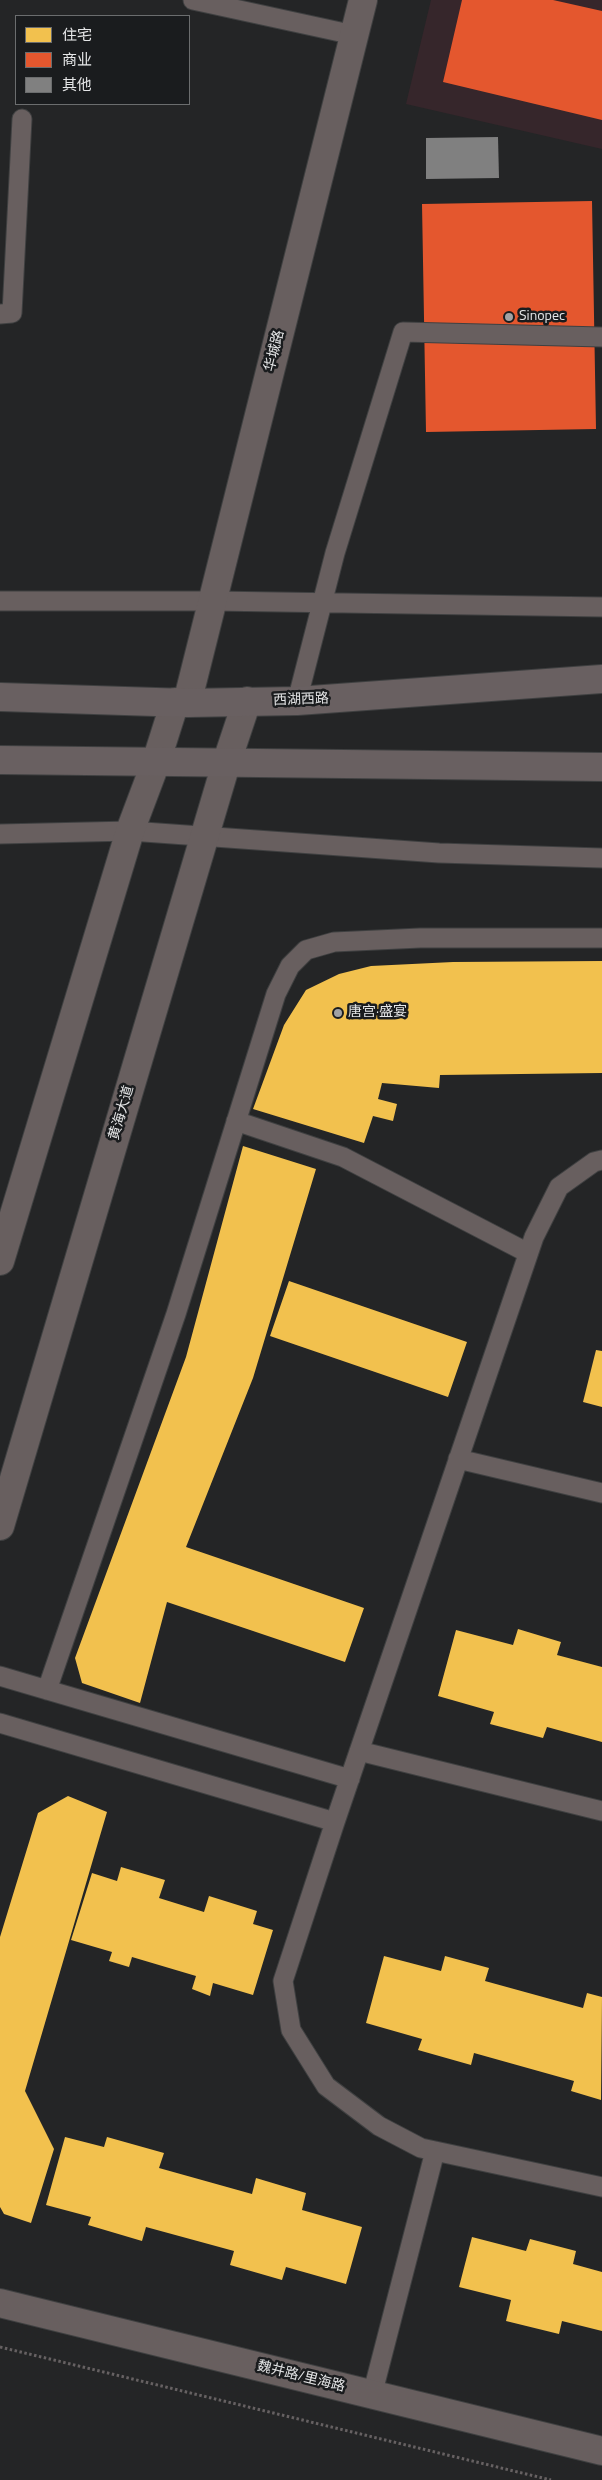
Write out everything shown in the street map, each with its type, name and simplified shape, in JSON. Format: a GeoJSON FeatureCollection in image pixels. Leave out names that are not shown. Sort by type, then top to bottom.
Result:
{"type":"FeatureCollection","features":[{"type":"Feature","properties":{"kind":"main road","name":"西湖西路"},"geometry":{"type":"LineString","coordinates":[[0,697],[181,702],[298,701],[602,679]]}},
{"type":"Feature","properties":{"kind":"main road"},"geometry":{"type":"LineString","coordinates":[[0,760],[602,767]]}},
{"type":"Feature","properties":{"kind":"street","name":"华城路"},"geometry":{"type":"LineString","coordinates":[[181,702],[213,601],[363,0]]}},
{"type":"Feature","properties":{"kind":"street","name":"黄海大道"},"geometry":{"type":"LineString","coordinates":[[0,1526],[204,836],[247,701]]}},
{"type":"Feature","properties":{"kind":"street"},"geometry":{"type":"LineString","coordinates":[[0,1260],[130,831],[181,702]]}},
{"type":"Feature","properties":{"kind":"street","name":"魏井路/里海路"},"geometry":{"type":"LineString","coordinates":[[0,2303],[602,2451]]}},
{"type":"Feature","properties":{"kind":"lane"},"geometry":{"type":"LineString","coordinates":[[193,0],[354,35]]}},
{"type":"Feature","properties":{"kind":"lane"},"geometry":{"type":"LineString","coordinates":[[0,314],[12,313],[22,119]]}},
{"type":"Feature","properties":{"kind":"lane"},"geometry":{"type":"LineString","coordinates":[[298,701],[335,553],[403,332],[602,337]]}},
{"type":"Feature","properties":{"kind":"lane"},"geometry":{"type":"LineString","coordinates":[[0,601],[322,602],[602,607]]}},
{"type":"Feature","properties":{"kind":"lane"},"geometry":{"type":"LineString","coordinates":[[0,834],[130,831],[439,853],[602,858]]}},
{"type":"Feature","properties":{"kind":"lane"},"geometry":{"type":"LineString","coordinates":[[47,1690],[176,1314],[276,994],[290,966],[306,950],[334,942],[420,938],[602,938]]}},
{"type":"Feature","properties":{"kind":"lane"},"geometry":{"type":"LineString","coordinates":[[236,1121],[344,1157],[528,1253]]}},
{"type":"Feature","properties":{"kind":"lane"},"geometry":{"type":"LineString","coordinates":[[602,1160],[594,1162],[559,1187],[534,1237],[335,1822],[283,1982],[291,2030],[326,2086],[379,2126],[421,2148],[602,2187]]}},
{"type":"Feature","properties":{"kind":"lane"},"geometry":{"type":"LineString","coordinates":[[458,1458],[602,1493]]}},
{"type":"Feature","properties":{"kind":"lane"},"geometry":{"type":"LineString","coordinates":[[0,1676],[350,1779]]}},
{"type":"Feature","properties":{"kind":"lane"},"geometry":{"type":"LineString","coordinates":[[0,1723],[335,1822]]}},
{"type":"Feature","properties":{"kind":"lane"},"geometry":{"type":"LineString","coordinates":[[359,1751],[602,1811]]}},
{"type":"Feature","properties":{"kind":"lane"},"geometry":{"type":"LineString","coordinates":[[372,2395],[434,2151]]}},
{"type":"Feature","properties":{"kind":"path"},"geometry":{"type":"LineString","coordinates":[[0,2347],[551,2480]]}},
{"type":"Feature","properties":{"kind":"shaded area"},"geometry":{"type":"Polygon","coordinates":[[[431,0],[602,0],[602,149],[406,104],[431,0]]]}},
{"type":"Feature","properties":{"kind":"building: 住宅"},"geometry":{"type":"Polygon","coordinates":[[[602,961],[602,1073],[440,1075],[439,1088],[382,1083],[378,1099],[397,1104],[393,1121],[373,1116],[364,1143],[253,1109],[284,1025],[306,990],[339,974],[371,966],[453,962],[602,961]]]}},
{"type":"Feature","properties":{"kind":"building: 住宅"},"geometry":{"type":"Polygon","coordinates":[[[243,1146],[316,1169],[253,1378],[186,1547],[364,1608],[345,1662],[167,1602],[140,1703],[82,1683],[75,1658],[186,1357],[243,1146]]]}},
{"type":"Feature","properties":{"kind":"building: 住宅"},"geometry":{"type":"Polygon","coordinates":[[[289,1281],[467,1342],[448,1397],[270,1336],[289,1281]]]}},
{"type":"Feature","properties":{"kind":"building: 住宅"},"geometry":{"type":"Polygon","coordinates":[[[596,1350],[602,1351],[602,1407],[583,1402],[596,1350]]]}},
{"type":"Feature","properties":{"kind":"building: 住宅"},"geometry":{"type":"Polygon","coordinates":[[[518,1629],[561,1642],[557,1655],[602,1667],[602,1742],[547,1727],[543,1738],[490,1724],[494,1712],[438,1696],[456,1630],[513,1645],[518,1629]]]}},
{"type":"Feature","properties":{"kind":"building: 住宅"},"geometry":{"type":"Polygon","coordinates":[[[68,1796],[107,1812],[25,2091],[54,2149],[31,2223],[4,2214],[0,2207],[0,1937],[38,1813],[68,1796]]]}},
{"type":"Feature","properties":{"kind":"building: 住宅"},"geometry":{"type":"Polygon","coordinates":[[[121,1867],[165,1880],[159,1898],[204,1912],[209,1896],[257,1911],[253,1924],[273,1930],[253,1995],[213,1983],[210,1996],[192,1989],[196,1976],[132,1957],[129,1967],[109,1961],[112,1952],[71,1940],[92,1873],[117,1881],[121,1867]]]}},
{"type":"Feature","properties":{"kind":"building: 住宅"},"geometry":{"type":"Polygon","coordinates":[[[384,1956],[441,1971],[445,1956],[489,1968],[485,1981],[583,2008],[587,1993],[602,1997],[601,2100],[571,2091],[574,2081],[474,2053],[471,2065],[418,2050],[422,2039],[366,2023],[384,1956]]]}},
{"type":"Feature","properties":{"kind":"building: 住宅"},"geometry":{"type":"Polygon","coordinates":[[[65,2137],[104,2147],[107,2137],[164,2153],[159,2168],[252,2194],[256,2178],[306,2193],[302,2210],[362,2227],[346,2284],[286,2267],[282,2280],[230,2265],[234,2251],[146,2227],[142,2241],[88,2225],[91,2217],[46,2205],[65,2137]]]}},
{"type":"Feature","properties":{"kind":"building: 住宅"},"geometry":{"type":"Polygon","coordinates":[[[472,2237],[526,2251],[530,2239],[576,2251],[573,2264],[602,2272],[602,2331],[562,2321],[559,2334],[506,2321],[511,2300],[459,2287],[472,2237]]]}},
{"type":"Feature","properties":{"kind":"building: 商业"},"geometry":{"type":"Polygon","coordinates":[[[462,0],[553,0],[602,11],[602,120],[443,82],[462,0]]]}},
{"type":"Feature","properties":{"kind":"building: 商业","name":"Sinopec"},"geometry":{"type":"Polygon","coordinates":[[[592,201],[596,429],[426,432],[422,204],[592,201]]]}},
{"type":"Feature","properties":{"kind":"building: 其他"},"geometry":{"type":"Polygon","coordinates":[[[498,137],[499,178],[426,179],[426,138],[498,137]]]}},
{"type":"Feature","properties":{"kind":"place","name":"Sinopec"},"geometry":{"type":"Point","coordinates":[509,317]}},
{"type":"Feature","properties":{"kind":"place","name":"唐宫·盛宴"},"geometry":{"type":"Point","coordinates":[338,1013]}}]}
